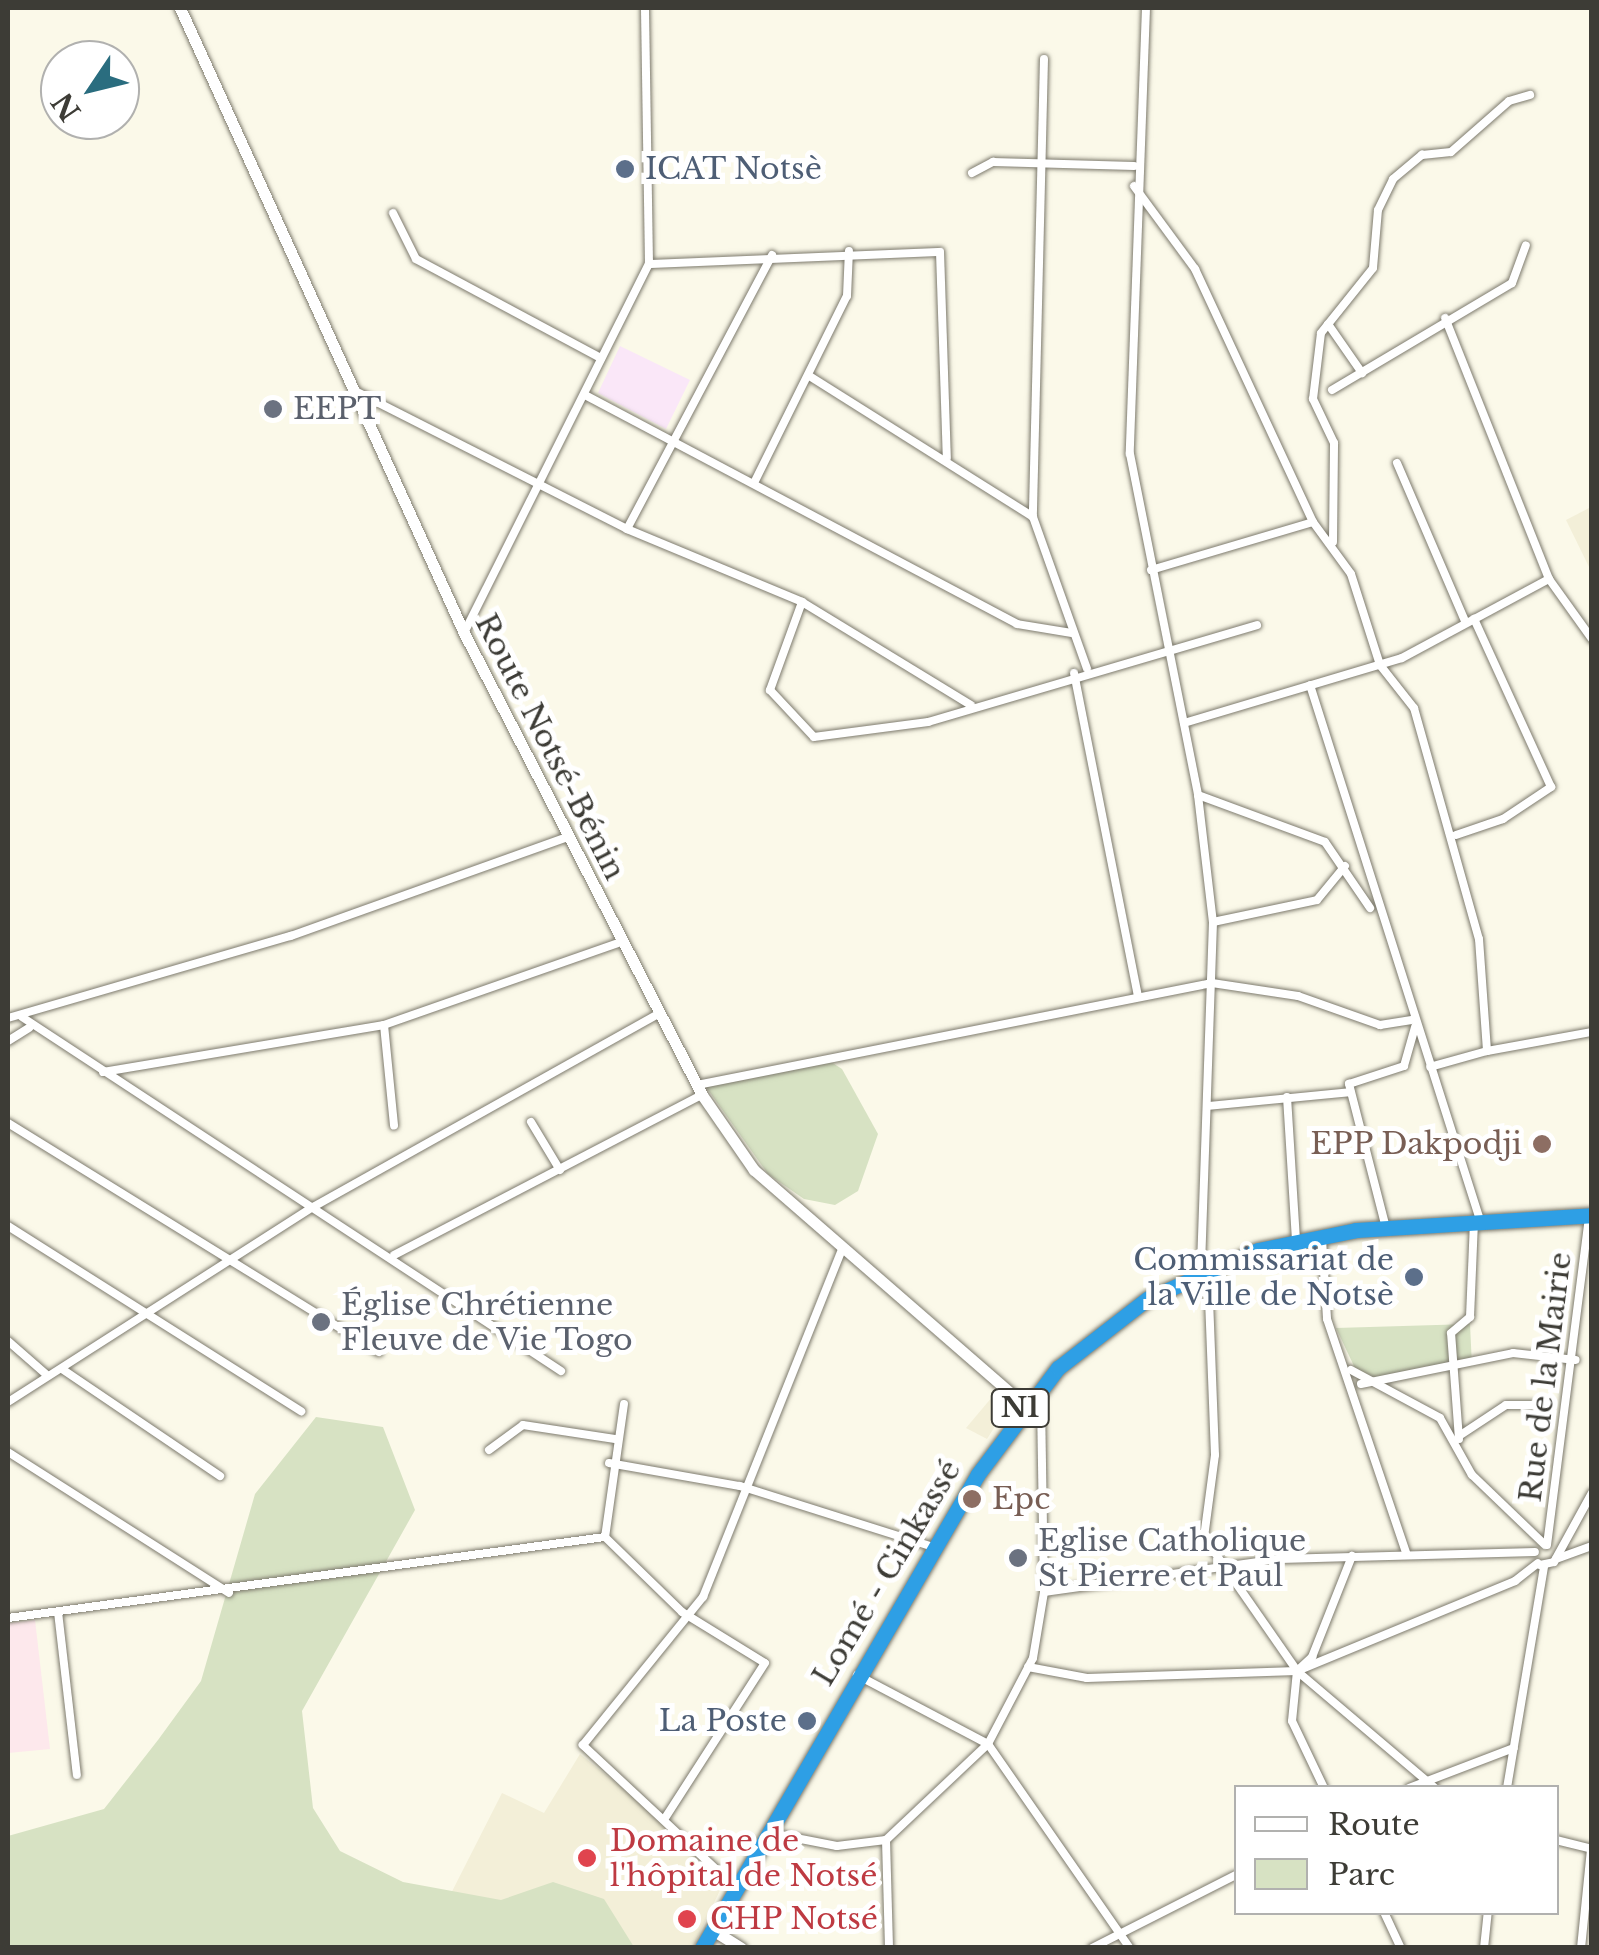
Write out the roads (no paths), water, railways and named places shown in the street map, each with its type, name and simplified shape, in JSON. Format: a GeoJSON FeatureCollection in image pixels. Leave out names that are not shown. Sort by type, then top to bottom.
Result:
{"type":"FeatureCollection","features":[{"type":"Feature","properties":{"kind":"highway","name":"Lomé - Cinkassé"},"geometry":{"type":"LineString","coordinates":[[702,1948],[856,1675],[1022,1404],[1040,1384],[1120,1318],[1198,1272],[1296,1240],[1477,1220],[1590,1215]]}},
{"type":"Feature","properties":{"kind":"main road","name":"Route Notsé-Bénin"},"geometry":{"type":"LineString","coordinates":[[180,8],[464,634],[699,1090],[754,1170],[1022,1404]]}},
{"type":"Feature","properties":{"kind":"main road"},"geometry":{"type":"LineString","coordinates":[[711,1929],[741,1948]]}},
{"type":"Feature","properties":{"kind":"street"},"geometry":{"type":"LineString","coordinates":[[464,634],[648,264],[645,8]]}},
{"type":"Feature","properties":{"kind":"street"},"geometry":{"type":"LineString","coordinates":[[1148,9],[1134,166],[1130,454],[1198,795],[1213,922],[1198,1272],[1208,1299],[1215,1455],[1204,1538],[1223,1571],[1296,1671],[1432,1785]]}},
{"type":"Feature","properties":{"kind":"street"},"geometry":{"type":"LineString","coordinates":[[1044,59],[1034,517],[1087,669]]}},
{"type":"Feature","properties":{"kind":"street"},"geometry":{"type":"LineString","coordinates":[[1487,1051],[1479,939],[1456,835],[1414,708],[1380,666],[1336,550],[1328,516],[1334,444],[1314,399],[1314,355],[1328,324],[1373,268],[1378,210],[1393,179],[1422,155],[1451,152],[1509,101],[1530,95]]}},
{"type":"Feature","properties":{"kind":"street"},"geometry":{"type":"LineString","coordinates":[[972,173],[993,162],[1134,166]]}},
{"type":"Feature","properties":{"kind":"street"},"geometry":{"type":"LineString","coordinates":[[1134,186],[1195,269],[1313,522],[1336,550]]}},
{"type":"Feature","properties":{"kind":"street"},"geometry":{"type":"LineString","coordinates":[[392,214],[416,260],[600,358]]}},
{"type":"Feature","properties":{"kind":"street"},"geometry":{"type":"LineString","coordinates":[[1332,390],[1445,318],[1512,284],[1526,245]]}},
{"type":"Feature","properties":{"kind":"street"},"geometry":{"type":"LineString","coordinates":[[754,483],[811,377],[847,296],[849,251]]}},
{"type":"Feature","properties":{"kind":"street"},"geometry":{"type":"LineString","coordinates":[[648,264],[772,254],[940,252],[947,458]]}},
{"type":"Feature","properties":{"kind":"street"},"geometry":{"type":"LineString","coordinates":[[626,529],[772,254]]}},
{"type":"Feature","properties":{"kind":"street"},"geometry":{"type":"LineString","coordinates":[[1445,318],[1549,578],[1592,639]]}},
{"type":"Feature","properties":{"kind":"street"},"geometry":{"type":"LineString","coordinates":[[1328,324],[1362,373]]}},
{"type":"Feature","properties":{"kind":"street"},"geometry":{"type":"LineString","coordinates":[[811,377],[947,458],[1034,517]]}},
{"type":"Feature","properties":{"kind":"street"},"geometry":{"type":"LineString","coordinates":[[355,390],[626,529],[802,602],[972,704]]}},
{"type":"Feature","properties":{"kind":"street"},"geometry":{"type":"LineString","coordinates":[[585,395],[1016,624],[1072,632]]}},
{"type":"Feature","properties":{"kind":"street"},"geometry":{"type":"LineString","coordinates":[[1396,463],[1550,786],[1456,835]]}},
{"type":"Feature","properties":{"kind":"street"},"geometry":{"type":"LineString","coordinates":[[1151,570],[1313,522]]}},
{"type":"Feature","properties":{"kind":"street"},"geometry":{"type":"LineString","coordinates":[[1184,723],[1380,666],[1549,578]]}},
{"type":"Feature","properties":{"kind":"street"},"geometry":{"type":"LineString","coordinates":[[802,602],[770,690],[814,737],[928,722],[972,704],[1087,669],[1257,625]]}},
{"type":"Feature","properties":{"kind":"street"},"geometry":{"type":"LineString","coordinates":[[1074,673],[1138,995]]}},
{"type":"Feature","properties":{"kind":"street"},"geometry":{"type":"LineString","coordinates":[[1310,685],[1380,926],[1430,1067],[1477,1220],[1470,1317],[1451,1332],[1461,1449],[1472,1475],[1556,1555]]}},
{"type":"Feature","properties":{"kind":"street"},"geometry":{"type":"LineString","coordinates":[[1198,795],[1276,816],[1325,842],[1346,866],[1380,926]]}},
{"type":"Feature","properties":{"kind":"street"},"geometry":{"type":"LineString","coordinates":[[8,1018],[22,1018],[291,936],[567,837]]}},
{"type":"Feature","properties":{"kind":"street"},"geometry":{"type":"LineString","coordinates":[[1213,922],[1318,900],[1346,866]]}},
{"type":"Feature","properties":{"kind":"street"},"geometry":{"type":"LineString","coordinates":[[103,1072],[384,1025],[621,942]]}},
{"type":"Feature","properties":{"kind":"street"},"geometry":{"type":"LineString","coordinates":[[394,1255],[560,1170],[699,1090],[1212,982],[1298,996],[1380,1025],[1413,1024]]}},
{"type":"Feature","properties":{"kind":"street"},"geometry":{"type":"LineString","coordinates":[[8,1402],[151,1314],[228,1258],[313,1206],[658,1014]]}},
{"type":"Feature","properties":{"kind":"street"},"geometry":{"type":"LineString","coordinates":[[22,1018],[29,1028],[394,1255],[561,1371]]}},
{"type":"Feature","properties":{"kind":"street"},"geometry":{"type":"LineString","coordinates":[[1386,1228],[1350,1092],[1356,1080],[1404,1066],[1413,1024]]}},
{"type":"Feature","properties":{"kind":"street"},"geometry":{"type":"LineString","coordinates":[[384,1025],[394,1126]]}},
{"type":"Feature","properties":{"kind":"street"},"geometry":{"type":"LineString","coordinates":[[8,1041],[29,1028]]}},
{"type":"Feature","properties":{"kind":"street"},"geometry":{"type":"LineString","coordinates":[[1430,1067],[1487,1051],[1592,1032]]}},
{"type":"Feature","properties":{"kind":"street"},"geometry":{"type":"LineString","coordinates":[[1208,1106],[1350,1092]]}},
{"type":"Feature","properties":{"kind":"street"},"geometry":{"type":"LineString","coordinates":[[1287,1096],[1296,1240]]}},
{"type":"Feature","properties":{"kind":"street"},"geometry":{"type":"LineString","coordinates":[[532,1122],[560,1170]]}},
{"type":"Feature","properties":{"kind":"street"},"geometry":{"type":"LineString","coordinates":[[8,1123],[379,1352]]}},
{"type":"Feature","properties":{"kind":"street","name":"Rue de la Mairie"},"geometry":{"type":"LineString","coordinates":[[1546,1545],[1576,1360],[1590,1215]]}},
{"type":"Feature","properties":{"kind":"street"},"geometry":{"type":"LineString","coordinates":[[8,1226],[300,1411]]}},
{"type":"Feature","properties":{"kind":"street"},"geometry":{"type":"LineString","coordinates":[[1322,1235],[1326,1320],[1345,1363],[1407,1555]]}},
{"type":"Feature","properties":{"kind":"street"},"geometry":{"type":"LineString","coordinates":[[734,1886],[583,1745],[682,1612],[703,1597],[842,1248]]}},
{"type":"Feature","properties":{"kind":"street"},"geometry":{"type":"LineString","coordinates":[[8,1342],[48,1375]]}},
{"type":"Feature","properties":{"kind":"street"},"geometry":{"type":"LineString","coordinates":[[1361,1384],[1513,1354],[1576,1360]]}},
{"type":"Feature","properties":{"kind":"street"},"geometry":{"type":"LineString","coordinates":[[1345,1363],[1361,1384],[1440,1418],[1461,1449]]}},
{"type":"Feature","properties":{"kind":"street"},"geometry":{"type":"LineString","coordinates":[[62,1368],[220,1476]]}},
{"type":"Feature","properties":{"kind":"street"},"geometry":{"type":"LineString","coordinates":[[766,1831],[837,1846],[886,1840],[988,1744],[1028,1666],[1044,1592],[1040,1384]]}},
{"type":"Feature","properties":{"kind":"street"},"geometry":{"type":"LineString","coordinates":[[624,1404],[609,1464],[606,1537],[682,1612],[765,1663],[665,1818]]}},
{"type":"Feature","properties":{"kind":"street"},"geometry":{"type":"LineString","coordinates":[[1458,1436],[1506,1406],[1535,1406]]}},
{"type":"Feature","properties":{"kind":"street"},"geometry":{"type":"LineString","coordinates":[[489,1450],[523,1425],[615,1439]]}},
{"type":"Feature","properties":{"kind":"street"},"geometry":{"type":"LineString","coordinates":[[8,1452],[228,1593]]}},
{"type":"Feature","properties":{"kind":"street"},"geometry":{"type":"LineString","coordinates":[[609,1464],[748,1489],[934,1548]]}},
{"type":"Feature","properties":{"kind":"street"},"geometry":{"type":"LineString","coordinates":[[1556,1555],[1592,1493]]}},
{"type":"Feature","properties":{"kind":"street"},"geometry":{"type":"LineString","coordinates":[[8,1618],[228,1593],[606,1537]]}},
{"type":"Feature","properties":{"kind":"street"},"geometry":{"type":"LineString","coordinates":[[1044,1592],[1352,1556],[1535,1552],[1546,1545]]}},
{"type":"Feature","properties":{"kind":"street"},"geometry":{"type":"LineString","coordinates":[[1028,1666],[1087,1678],[1296,1671],[1516,1581],[1556,1555],[1592,1546]]}},
{"type":"Feature","properties":{"kind":"street"},"geometry":{"type":"LineString","coordinates":[[1508,1785],[1541,1564],[1535,1552]]}},
{"type":"Feature","properties":{"kind":"street"},"geometry":{"type":"LineString","coordinates":[[1323,1785],[1292,1721],[1296,1671],[1312,1656],[1352,1556]]}},
{"type":"Feature","properties":{"kind":"street"},"geometry":{"type":"LineString","coordinates":[[58,1612],[77,1775]]}},
{"type":"Feature","properties":{"kind":"street"},"geometry":{"type":"LineString","coordinates":[[856,1675],[988,1744],[1130,1948]]}},
{"type":"Feature","properties":{"kind":"street"},"geometry":{"type":"LineString","coordinates":[[1414,1785],[1514,1748]]}},
{"type":"Feature","properties":{"kind":"street"},"geometry":{"type":"LineString","coordinates":[[886,1840],[889,1948]]}},
{"type":"Feature","properties":{"kind":"street"},"geometry":{"type":"LineString","coordinates":[[1559,1841],[1591,1849],[1581,1948]]}},
{"type":"Feature","properties":{"kind":"street"},"geometry":{"type":"LineString","coordinates":[[1092,1948],[1234,1876]]}},
{"type":"Feature","properties":{"kind":"street"},"geometry":{"type":"LineString","coordinates":[[1385,1915],[1401,1948]]}},
{"type":"Feature","properties":{"kind":"street"},"geometry":{"type":"LineString","coordinates":[[1484,1948],[1488,1915]]}},
{"type":"Feature","properties":{"kind":"place","name":"ICAT Notsè"},"geometry":{"type":"Point","coordinates":[625,169]}},
{"type":"Feature","properties":{"kind":"place","name":"EEPT"},"geometry":{"type":"Point","coordinates":[273,409]}},
{"type":"Feature","properties":{"kind":"place","name":"EPP Dakpodji"},"geometry":{"type":"Point","coordinates":[1542,1144]}},
{"type":"Feature","properties":{"kind":"place","name":"Commissariat de la Ville de Notsè"},"geometry":{"type":"Point","coordinates":[1414,1277]}},
{"type":"Feature","properties":{"kind":"place","name":"Église Chrétienne Fleuve de Vie Togo"},"geometry":{"type":"Point","coordinates":[321,1322]}},
{"type":"Feature","properties":{"kind":"place","name":"Epc"},"geometry":{"type":"Point","coordinates":[972,1499]}},
{"type":"Feature","properties":{"kind":"place","name":"Eglise Catholique St Pierre et Paul"},"geometry":{"type":"Point","coordinates":[1018,1558]}},
{"type":"Feature","properties":{"kind":"place","name":"La Poste"},"geometry":{"type":"Point","coordinates":[807,1721]}},
{"type":"Feature","properties":{"kind":"place","name":"Domaine de l'hôpital de Notsé"},"geometry":{"type":"Point","coordinates":[587,1858]}},
{"type":"Feature","properties":{"kind":"place","name":"CHP Notsé"},"geometry":{"type":"Point","coordinates":[687,1919]}}]}
